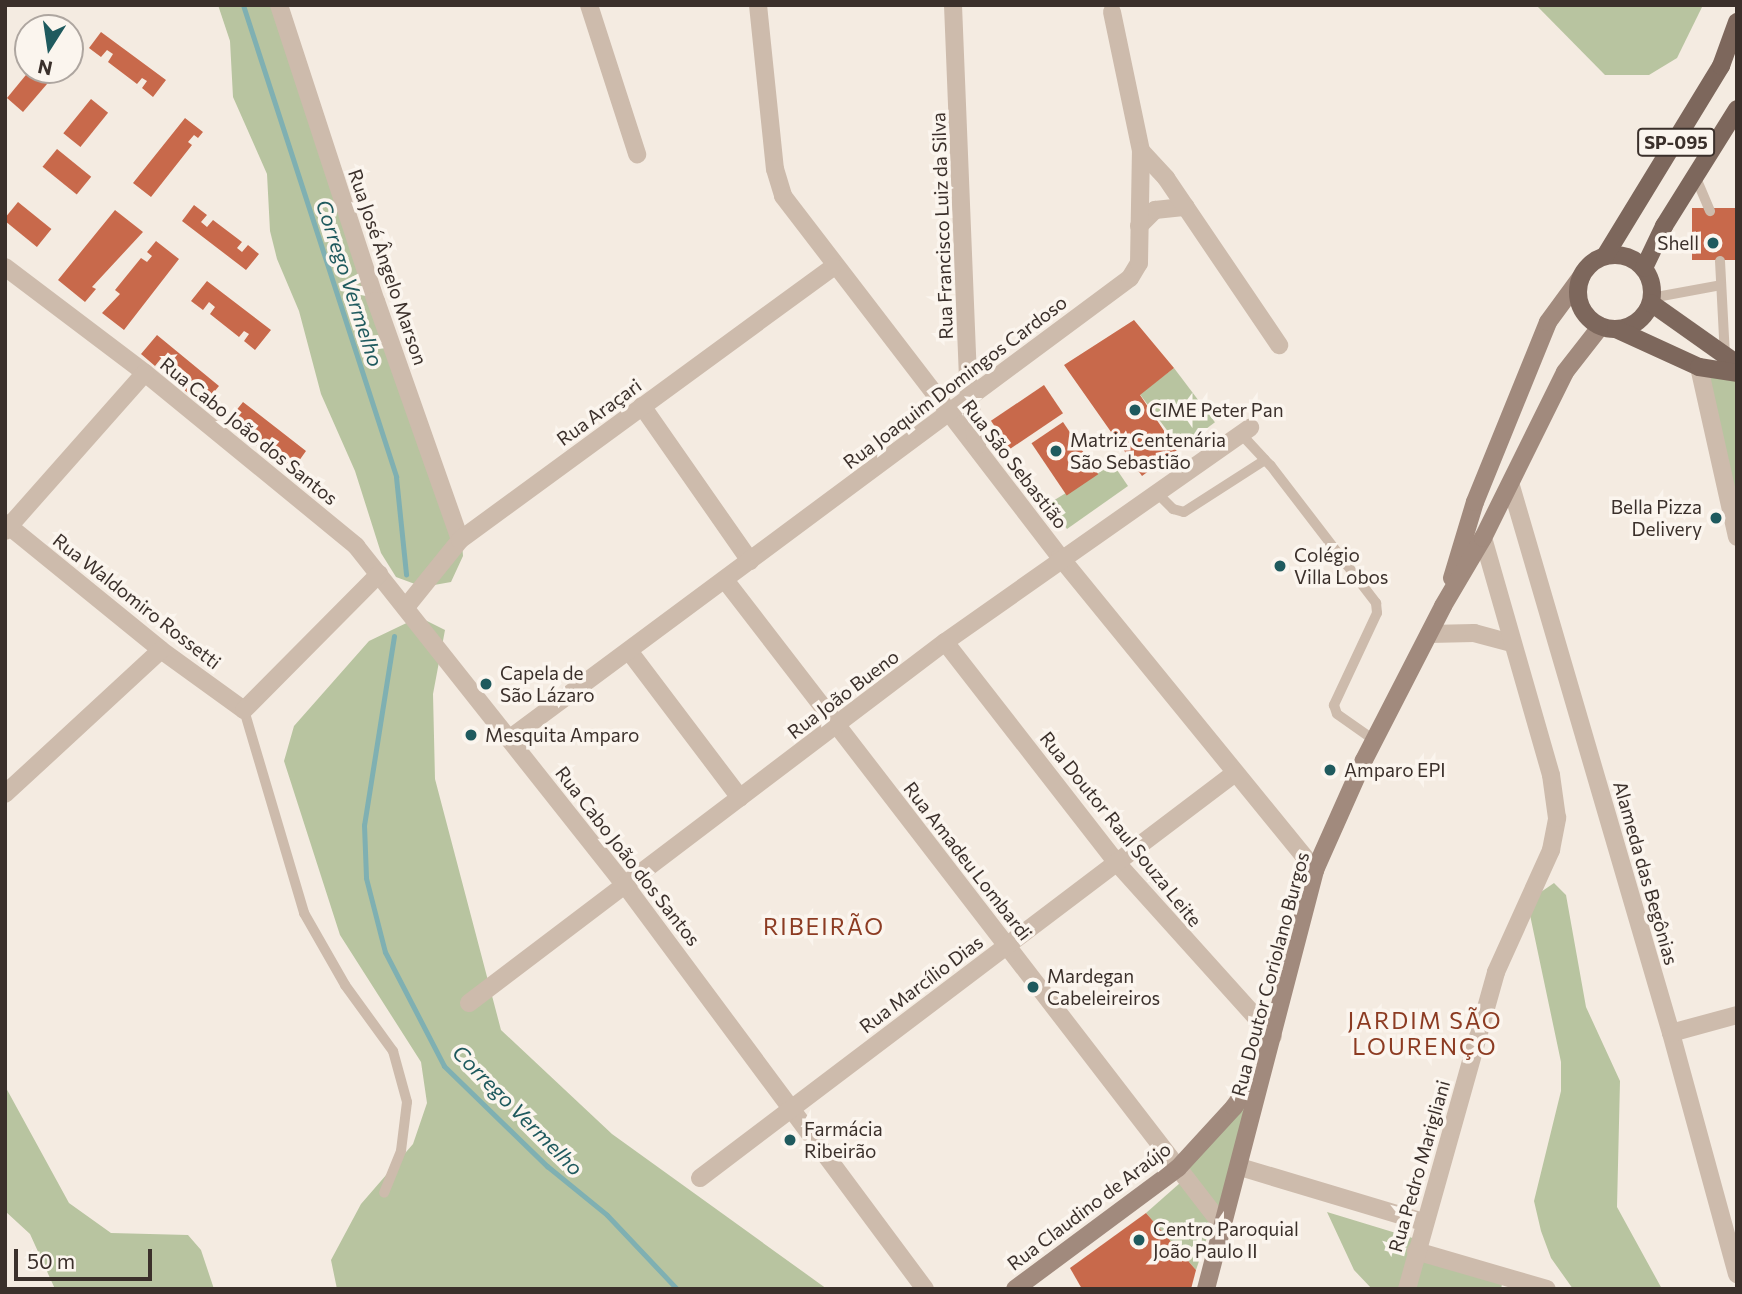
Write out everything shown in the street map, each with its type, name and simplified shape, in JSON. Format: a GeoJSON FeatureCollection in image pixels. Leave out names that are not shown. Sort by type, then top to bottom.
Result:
{"type":"FeatureCollection","features":[{"type":"Feature","properties":{"kind":"main road","name":"SP-095"},"geometry":{"type":"LineString","coordinates":[[1581,277],[1592,262],[1605,256],[1721,66],[1737,22]]}},
{"type":"Feature","properties":{"kind":"main road","name":"SP-095"},"geometry":{"type":"LineString","coordinates":[[1644,268],[1737,109]]}},
{"type":"Feature","properties":{"kind":"main road"},"geometry":{"type":"LineString","coordinates":[[1605,256],[1633,259],[1644,268],[1652,285],[1651,300],[1637,322],[1609,328]]}},
{"type":"Feature","properties":{"kind":"main road"},"geometry":{"type":"LineString","coordinates":[[1581,277],[1582,305],[1609,328],[1699,367],[1737,373]]}},
{"type":"Feature","properties":{"kind":"main road"},"geometry":{"type":"LineString","coordinates":[[1651,300],[1731,360]]}},
{"type":"Feature","properties":{"kind":"street","name":"Rua José Ângelo Marson"},"geometry":{"type":"LineString","coordinates":[[279,5],[376,302],[460,540]]}},
{"type":"Feature","properties":{"kind":"street"},"geometry":{"type":"LineString","coordinates":[[589,5],[637,154]]}},
{"type":"Feature","properties":{"kind":"street","name":"Rua São Sebastião"},"geometry":{"type":"LineString","coordinates":[[758,5],[775,169],[783,196],[833,267],[949,414],[977,445],[1060,557],[1315,870]]}},
{"type":"Feature","properties":{"kind":"street","name":"Rua Francisco Luiz da Silva"},"geometry":{"type":"LineString","coordinates":[[953,5],[969,396],[977,445]]}},
{"type":"Feature","properties":{"kind":"street"},"geometry":{"type":"LineString","coordinates":[[1112,12],[1142,151],[1186,207],[1279,345]]}},
{"type":"Feature","properties":{"kind":"street","name":"Rua Joaquim Domingos Cardoso"},"geometry":{"type":"LineString","coordinates":[[509,739],[1130,278],[1139,263],[1142,151]]}},
{"type":"Feature","properties":{"kind":"street"},"geometry":{"type":"LineString","coordinates":[[1139,226],[1155,210],[1186,207]]}},
{"type":"Feature","properties":{"kind":"street","name":"Rua Cabo João dos Santos"},"geometry":{"type":"LineString","coordinates":[[5,267],[145,373],[356,546],[625,885],[793,1107],[925,1289]]}},
{"type":"Feature","properties":{"kind":"street","name":"Rua Araçari"},"geometry":{"type":"LineString","coordinates":[[406,607],[460,540],[833,267]]}},
{"type":"Feature","properties":{"kind":"street"},"geometry":{"type":"LineString","coordinates":[[1443,606],[1475,502],[1548,322],[1581,277]]}},
{"type":"Feature","properties":{"kind":"street"},"geometry":{"type":"LineString","coordinates":[[1443,606],[1483,538],[1565,372],[1609,328]]}},
{"type":"Feature","properties":{"kind":"street"},"geometry":{"type":"LineString","coordinates":[[1699,367],[1737,537]]}},
{"type":"Feature","properties":{"kind":"street"},"geometry":{"type":"LineString","coordinates":[[7,527],[145,373]]}},
{"type":"Feature","properties":{"kind":"street"},"geometry":{"type":"LineString","coordinates":[[642,406],[750,561]]}},
{"type":"Feature","properties":{"kind":"street","name":"Rua João Bueno"},"geometry":{"type":"LineString","coordinates":[[469,1003],[1060,557],[1246,431]]}},
{"type":"Feature","properties":{"kind":"street","name":"Alameda das Begônias"},"geometry":{"type":"LineString","coordinates":[[1510,486],[1671,1033],[1737,1274]]}},
{"type":"Feature","properties":{"kind":"street"},"geometry":{"type":"LineString","coordinates":[[1475,502],[1483,538]]}},
{"type":"Feature","properties":{"kind":"street","name":"Rua Waldomiro Rossetti"},"geometry":{"type":"LineString","coordinates":[[7,527],[161,650],[244,710]]}},
{"type":"Feature","properties":{"kind":"street","name":"Rua Pedro Marigliani"},"geometry":{"type":"LineString","coordinates":[[1407,1289],[1423,1222],[1496,972],[1551,850],[1557,818],[1551,775],[1483,538]]}},
{"type":"Feature","properties":{"kind":"street"},"geometry":{"type":"LineString","coordinates":[[244,710],[379,574]]}},
{"type":"Feature","properties":{"kind":"street","name":"Rua Amadeu Lombardi"},"geometry":{"type":"LineString","coordinates":[[725,580],[1222,1225]]}},
{"type":"Feature","properties":{"kind":"street","name":"Rua Doutor Coriolano Burgos"},"geometry":{"type":"LineString","coordinates":[[1206,1289],[1240,1167],[1315,870],[1374,740],[1443,606]]}},
{"type":"Feature","properties":{"kind":"street"},"geometry":{"type":"LineString","coordinates":[[1429,634],[1474,633],[1512,643]]}},
{"type":"Feature","properties":{"kind":"street","name":"Rua Doutor Raul Souza Leite"},"geometry":{"type":"LineString","coordinates":[[945,642],[1117,863],[1273,1036]]}},
{"type":"Feature","properties":{"kind":"street"},"geometry":{"type":"LineString","coordinates":[[5,794],[161,650]]}},
{"type":"Feature","properties":{"kind":"street"},"geometry":{"type":"LineString","coordinates":[[629,650],[740,798]]}},
{"type":"Feature","properties":{"kind":"street","name":"Rua Marcílio Dias"},"geometry":{"type":"LineString","coordinates":[[700,1178],[1235,773]]}},
{"type":"Feature","properties":{"kind":"street"},"geometry":{"type":"LineString","coordinates":[[1671,1033],[1737,1015]]}},
{"type":"Feature","properties":{"kind":"street","name":"Rua Claudino de Araújo"},"geometry":{"type":"LineString","coordinates":[[1015,1289],[1178,1168],[1234,1107],[1268,1059]]}},
{"type":"Feature","properties":{"kind":"street"},"geometry":{"type":"LineString","coordinates":[[1240,1167],[1423,1222]]}},
{"type":"Feature","properties":{"kind":"street"},"geometry":{"type":"LineString","coordinates":[[1416,1251],[1547,1289]]}},
{"type":"Feature","properties":{"kind":"lane"},"geometry":{"type":"LineString","coordinates":[[1696,178],[1710,211]]}},
{"type":"Feature","properties":{"kind":"lane"},"geometry":{"type":"LineString","coordinates":[[1720,261],[1731,360]]}},
{"type":"Feature","properties":{"kind":"lane"},"geometry":{"type":"LineString","coordinates":[[1651,300],[1721,285]]}},
{"type":"Feature","properties":{"kind":"lane"},"geometry":{"type":"LineString","coordinates":[[1246,431],[1265,460],[1376,603],[1377,613],[1334,705],[1337,714],[1374,740]]}},
{"type":"Feature","properties":{"kind":"lane"},"geometry":{"type":"LineString","coordinates":[[1157,493],[1173,509],[1184,512],[1265,460]]}},
{"type":"Feature","properties":{"kind":"lane"},"geometry":{"type":"LineString","coordinates":[[244,710],[304,913],[345,985],[393,1051],[407,1102],[401,1150],[384,1193]]}},
{"type":"Feature","properties":{"kind":"green space"},"geometry":{"type":"Polygon","coordinates":[[[218,5],[276,5],[461,528],[463,556],[451,582],[423,587],[396,577],[381,553],[355,471],[321,394],[299,311],[277,259],[270,231],[267,174],[233,97],[230,41],[218,5]]]}},
{"type":"Feature","properties":{"kind":"green space"},"geometry":{"type":"Polygon","coordinates":[[[1536,5],[1703,5],[1677,58],[1649,75],[1605,75],[1536,5]]]}},
{"type":"Feature","properties":{"kind":"green space"},"geometry":{"type":"Polygon","coordinates":[[[1174,368],[1215,422],[1181,448],[1140,394],[1174,368]]]}},
{"type":"Feature","properties":{"kind":"green space"},"geometry":{"type":"Polygon","coordinates":[[[1701,368],[1737,378],[1737,532],[1701,368]]]}},
{"type":"Feature","properties":{"kind":"green space"},"geometry":{"type":"Polygon","coordinates":[[[1113,464],[1128,486],[1067,529],[1048,504],[1113,464]]]}},
{"type":"Feature","properties":{"kind":"green space"},"geometry":{"type":"Polygon","coordinates":[[[419,617],[445,630],[433,694],[435,779],[501,1030],[612,1134],[827,1289],[337,1289],[331,1260],[361,1204],[413,1144],[427,1103],[421,1062],[340,935],[284,761],[294,726],[369,641],[419,617]]]}},
{"type":"Feature","properties":{"kind":"green space"},"geometry":{"type":"Polygon","coordinates":[[[1554,883],[1566,895],[1586,1007],[1620,1081],[1617,1207],[1662,1289],[1573,1289],[1551,1258],[1541,1231],[1534,1201],[1561,1091],[1561,1062],[1530,915],[1538,894],[1554,883]]]}},
{"type":"Feature","properties":{"kind":"green space"},"geometry":{"type":"Polygon","coordinates":[[[1260,1079],[1221,1220],[1181,1168],[1260,1079]]]}},
{"type":"Feature","properties":{"kind":"green space"},"geometry":{"type":"Polygon","coordinates":[[[5,1086],[69,1203],[111,1233],[188,1235],[201,1250],[214,1289],[55,1289],[30,1234],[5,1211],[5,1086]]]}},
{"type":"Feature","properties":{"kind":"green space"},"geometry":{"type":"Polygon","coordinates":[[[1180,1183],[1212,1223],[1196,1270],[1146,1213],[1180,1183]]]}},
{"type":"Feature","properties":{"kind":"green space"},"geometry":{"type":"Polygon","coordinates":[[[1327,1212],[1419,1240],[1416,1250],[1504,1275],[1501,1289],[1372,1289],[1354,1270],[1327,1212]]]}},
{"type":"Feature","properties":{"kind":"building"},"geometry":{"type":"Polygon","coordinates":[[[101,32],[166,80],[153,97],[142,88],[147,81],[142,78],[137,84],[108,62],[113,54],[107,50],[101,57],[89,48],[101,32]]]}},
{"type":"Feature","properties":{"kind":"building"},"geometry":{"type":"Polygon","coordinates":[[[18,84],[47,84],[23,112],[7,98],[18,84]]]}},
{"type":"Feature","properties":{"kind":"building"},"geometry":{"type":"Polygon","coordinates":[[[91,99],[108,113],[80,147],[63,133],[91,99]]]}},
{"type":"Feature","properties":{"kind":"building"},"geometry":{"type":"Polygon","coordinates":[[[185,118],[203,132],[198,138],[194,135],[188,142],[192,145],[151,197],[133,183],[185,118]]]}},
{"type":"Feature","properties":{"kind":"building"},"geometry":{"type":"Polygon","coordinates":[[[57,149],[91,177],[77,195],[43,167],[57,149]]]}},
{"type":"Feature","properties":{"kind":"building"},"geometry":{"type":"Polygon","coordinates":[[[18,202],[51,229],[37,247],[5,221],[18,202]]]}},
{"type":"Feature","properties":{"kind":"building"},"geometry":{"type":"Polygon","coordinates":[[[194,205],[207,215],[201,222],[207,227],[213,220],[242,242],[237,248],[242,252],[248,245],[259,254],[246,270],[182,221],[194,205]]]}},
{"type":"Feature","properties":{"kind":"building"},"geometry":{"type":"Polygon","coordinates":[[[1692,208],[1737,208],[1737,260],[1692,260],[1692,208]]]}},
{"type":"Feature","properties":{"kind":"building"},"geometry":{"type":"Polygon","coordinates":[[[115,210],[143,232],[92,287],[96,289],[85,302],[58,280],[115,210]]]}},
{"type":"Feature","properties":{"kind":"building"},"geometry":{"type":"Polygon","coordinates":[[[156,241],[179,259],[124,330],[102,313],[120,294],[115,290],[141,258],[147,262],[152,256],[147,252],[156,241]]]}},
{"type":"Feature","properties":{"kind":"building"},"geometry":{"type":"Polygon","coordinates":[[[207,281],[271,330],[255,350],[244,341],[249,334],[244,331],[239,337],[210,314],[215,307],[209,302],[203,310],[191,301],[207,281]]]}},
{"type":"Feature","properties":{"kind":"building"},"geometry":{"type":"Polygon","coordinates":[[[1134,320],[1174,368],[1140,395],[1177,450],[1142,476],[1064,365],[1134,320]]]}},
{"type":"Feature","properties":{"kind":"building"},"geometry":{"type":"Polygon","coordinates":[[[157,335],[219,386],[204,404],[196,397],[205,387],[198,381],[188,393],[160,370],[168,360],[163,356],[155,366],[141,354],[157,335]]]}},
{"type":"Feature","properties":{"kind":"building"},"geometry":{"type":"Polygon","coordinates":[[[1044,385],[1063,413],[1010,449],[991,421],[1044,385]]]}},
{"type":"Feature","properties":{"kind":"building"},"geometry":{"type":"Polygon","coordinates":[[[243,402],[306,451],[291,472],[280,463],[285,457],[280,453],[275,459],[245,437],[251,430],[245,425],[239,433],[226,423],[243,402]]]}},
{"type":"Feature","properties":{"kind":"building"},"geometry":{"type":"Polygon","coordinates":[[[1063,422],[1098,474],[1067,495],[1031,443],[1063,422]]]}},
{"type":"Feature","properties":{"kind":"building","name":"Centro Paroquial João Paulo II"},"geometry":{"type":"Polygon","coordinates":[[[1146,1213],[1196,1270],[1191,1289],[1082,1289],[1070,1268],[1146,1213]]]}},
{"type":"Feature","properties":{"kind":"waterway","name":"Corrego Vermelho"},"geometry":{"type":"LineString","coordinates":[[243,5],[396,477],[406,574]]}},
{"type":"Feature","properties":{"kind":"waterway","name":"Corrego Vermelho"},"geometry":{"type":"LineString","coordinates":[[394,636],[364,825],[366,878],[385,952],[444,1066],[547,1166],[607,1215],[677,1289]]}},
{"type":"Feature","properties":{"kind":"place","name":"Shell"},"geometry":{"type":"Point","coordinates":[1713,243]}},
{"type":"Feature","properties":{"kind":"place","name":"CIME Peter Pan"},"geometry":{"type":"Point","coordinates":[1135,410]}},
{"type":"Feature","properties":{"kind":"place","name":"Matriz Centenária São Sebastião"},"geometry":{"type":"Point","coordinates":[1056,451]}},
{"type":"Feature","properties":{"kind":"place","name":"Bella Pizza Delivery"},"geometry":{"type":"Point","coordinates":[1716,518]}},
{"type":"Feature","properties":{"kind":"place","name":"Colégio Villa Lobos"},"geometry":{"type":"Point","coordinates":[1280,566]}},
{"type":"Feature","properties":{"kind":"place","name":"Capela de São Lázaro"},"geometry":{"type":"Point","coordinates":[486,684]}},
{"type":"Feature","properties":{"kind":"place","name":"Mesquita Amparo"},"geometry":{"type":"Point","coordinates":[471,735]}},
{"type":"Feature","properties":{"kind":"place","name":"Amparo EPI"},"geometry":{"type":"Point","coordinates":[1330,770]}},
{"type":"Feature","properties":{"kind":"place","name":"Mardegan Cabeleireiros"},"geometry":{"type":"Point","coordinates":[1033,987]}},
{"type":"Feature","properties":{"kind":"place","name":"Farmácia Ribeirão"},"geometry":{"type":"Point","coordinates":[790,1140]}},
{"type":"Feature","properties":{"kind":"place","name":"Centro Paroquial João Paulo II"},"geometry":{"type":"Point","coordinates":[1139,1240]}},
{"type":"Feature","properties":{"kind":"district","name":"RIBEIRÃO"},"geometry":{"type":"Point","coordinates":[824,926]}},
{"type":"Feature","properties":{"kind":"district","name":"JARDIM SÃO LOURENÇO"},"geometry":{"type":"Point","coordinates":[1425,1033]}}]}
